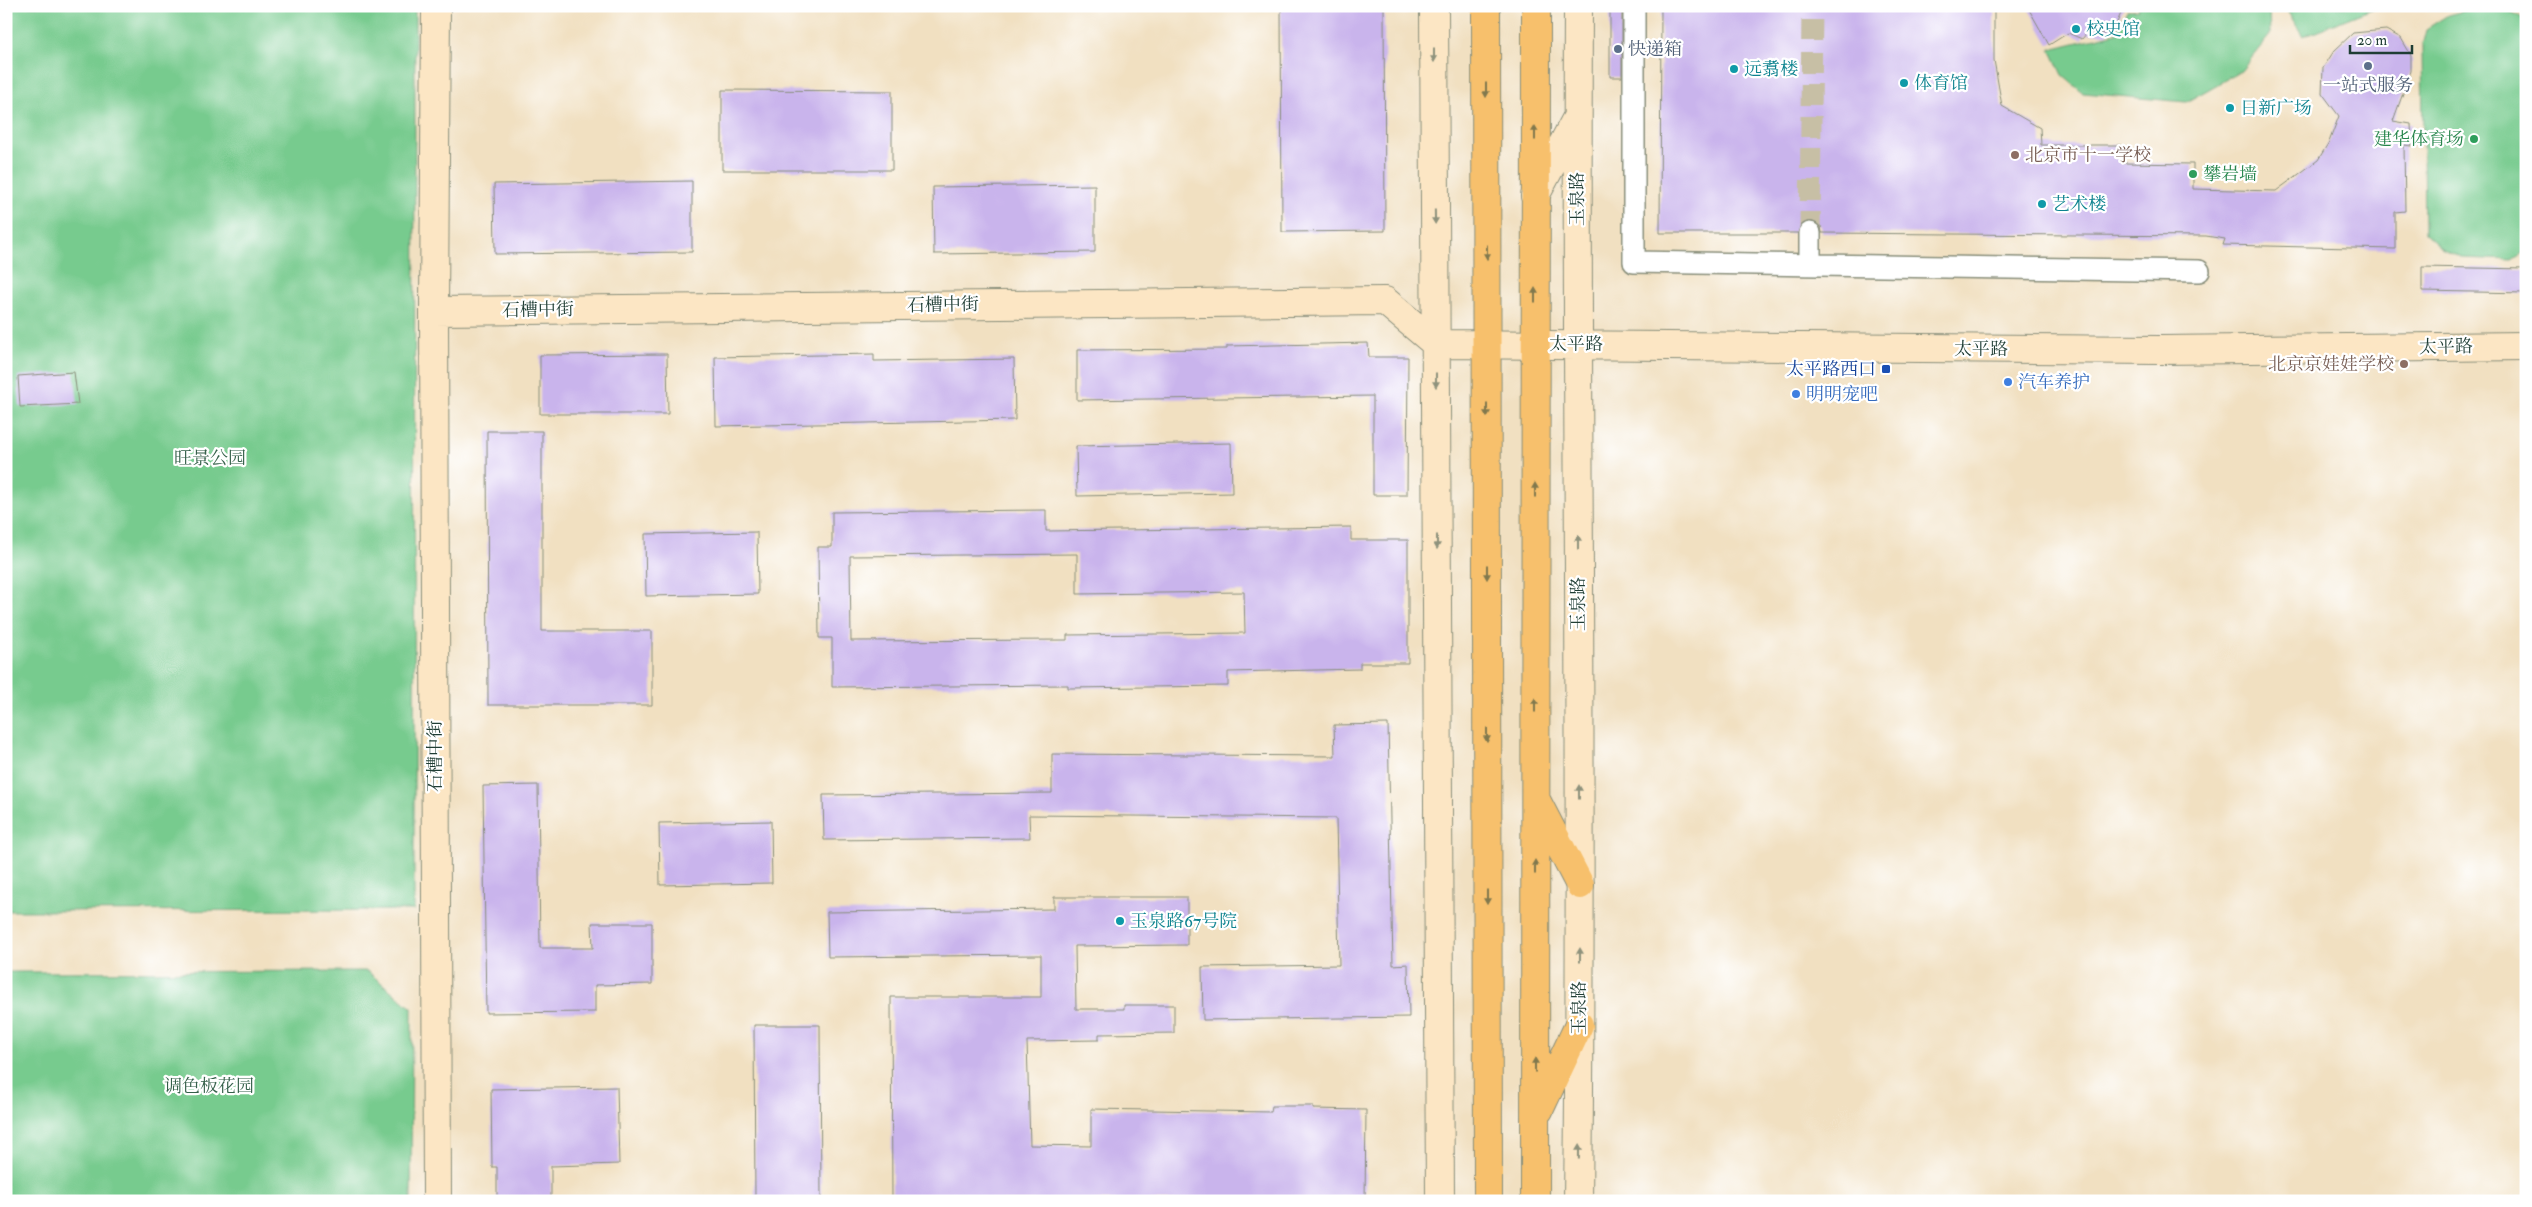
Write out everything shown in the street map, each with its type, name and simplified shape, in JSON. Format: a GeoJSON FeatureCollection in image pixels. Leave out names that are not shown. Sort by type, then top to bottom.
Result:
{"type":"FeatureCollection","features":[{"type":"Feature","properties":{"kind":"main road"},"geometry":{"type":"LineString","coordinates":[[1486,6],[1488,1201]]}},
{"type":"Feature","properties":{"kind":"main road"},"geometry":{"type":"LineString","coordinates":[[1535,1201],[1534,344],[1536,6]]}},
{"type":"Feature","properties":{"kind":"main road"},"geometry":{"type":"LineString","coordinates":[[1535,798],[1580,885]]}},
{"type":"Feature","properties":{"kind":"main road"},"geometry":{"type":"LineString","coordinates":[[1535,1118],[1579,1025]]}},
{"type":"Feature","properties":{"kind":"street","name":"石槽中街"},"geometry":{"type":"LineString","coordinates":[[436,6],[434,311],[437,1201]]}},
{"type":"Feature","properties":{"kind":"street"},"geometry":{"type":"LineString","coordinates":[[1434,6],[1440,1201]]}},
{"type":"Feature","properties":{"kind":"street","name":"玉泉路"},"geometry":{"type":"LineString","coordinates":[[1578,6],[1576,344],[1580,885],[1578,1201]]}},
{"type":"Feature","properties":{"kind":"street"},"geometry":{"type":"LineString","coordinates":[[1634,6],[1634,262],[2199,271]]}},
{"type":"Feature","properties":{"kind":"street"},"geometry":{"type":"LineString","coordinates":[[1535,196],[1577,117]]}},
{"type":"Feature","properties":{"kind":"street"},"geometry":{"type":"LineString","coordinates":[[1810,233],[1810,265]]}},
{"type":"Feature","properties":{"kind":"street","name":"石槽中街"},"geometry":{"type":"LineString","coordinates":[[434,311],[1386,300],[1436,344]]}},
{"type":"Feature","properties":{"kind":"street","name":"太平路"},"geometry":{"type":"LineString","coordinates":[[1436,344],[2150,350],[2526,346]]}},
{"type":"Feature","properties":{"kind":"green space","name":"旺景公园"},"geometry":{"type":"Polygon","coordinates":[[[6,6],[415,6],[414,910],[6,911],[6,6]]]}},
{"type":"Feature","properties":{"kind":"green space"},"geometry":{"type":"Polygon","coordinates":[[[2138,6],[2267,6],[2269,10],[2270,35],[2241,71],[2186,102],[2083,93],[2062,75],[2050,49],[2116,33],[2127,10],[2139,9],[2138,6]]]}},
{"type":"Feature","properties":{"kind":"green space"},"geometry":{"type":"Polygon","coordinates":[[[2284,6],[2379,6],[2303,36],[2284,6]]]}},
{"type":"Feature","properties":{"kind":"green space","name":"建华体育场"},"geometry":{"type":"Polygon","coordinates":[[[2471,9],[2506,9],[2526,20],[2526,251],[2512,260],[2461,258],[2442,249],[2424,233],[2422,45],[2426,29],[2448,15],[2471,9]]]}},
{"type":"Feature","properties":{"kind":"green space","name":"调色板花园"},"geometry":{"type":"Polygon","coordinates":[[[367,971],[412,1008],[411,1201],[6,1201],[6,972],[367,971]]]}},
{"type":"Feature","properties":{"kind":"building"},"geometry":{"type":"Polygon","coordinates":[[[1281,6],[1384,6],[1385,231],[1282,232],[1281,6]]]}},
{"type":"Feature","properties":{"kind":"building","name":"快递箱"},"geometry":{"type":"Polygon","coordinates":[[[1610,6],[1622,6],[1622,77],[1610,77],[1610,6]]]}},
{"type":"Feature","properties":{"kind":"building"},"geometry":{"type":"Polygon","coordinates":[[[1661,6],[1994,6],[1994,60],[2002,106],[2040,128],[2041,145],[2122,145],[2122,163],[2193,164],[2193,189],[2276,191],[2318,160],[2329,142],[2339,116],[2322,93],[2323,68],[2334,51],[2353,33],[2386,30],[2401,38],[2411,55],[2411,71],[2393,121],[2411,124],[2412,146],[2404,145],[2405,211],[2395,212],[2395,249],[2223,245],[2225,239],[2206,236],[1822,233],[1821,226],[1810,221],[1803,222],[1798,233],[1660,233],[1661,6]]]}},
{"type":"Feature","properties":{"kind":"building","name":"校史馆"},"geometry":{"type":"Polygon","coordinates":[[[2027,6],[2124,6],[2116,25],[2107,34],[2087,33],[2082,39],[2068,33],[2049,45],[2027,6]]]}},
{"type":"Feature","properties":{"kind":"building"},"geometry":{"type":"Polygon","coordinates":[[[722,90],[892,91],[892,170],[722,170],[722,90]]]}},
{"type":"Feature","properties":{"kind":"building"},"geometry":{"type":"Polygon","coordinates":[[[692,181],[692,252],[495,254],[494,184],[692,181]]]}},
{"type":"Feature","properties":{"kind":"building"},"geometry":{"type":"Polygon","coordinates":[[[1095,185],[1095,252],[934,254],[933,187],[1095,185]]]}},
{"type":"Feature","properties":{"kind":"building"},"geometry":{"type":"Polygon","coordinates":[[[2422,267],[2526,269],[2526,293],[2422,291],[2422,267]]]}},
{"type":"Feature","properties":{"kind":"building"},"geometry":{"type":"Polygon","coordinates":[[[1368,343],[1369,357],[1408,357],[1407,495],[1373,495],[1373,396],[1077,400],[1077,350],[1227,349],[1227,346],[1368,343]]]}},
{"type":"Feature","properties":{"kind":"building"},"geometry":{"type":"Polygon","coordinates":[[[667,354],[668,414],[540,414],[540,355],[667,354]]]}},
{"type":"Feature","properties":{"kind":"building"},"geometry":{"type":"Polygon","coordinates":[[[874,354],[874,361],[1014,359],[1015,420],[716,426],[715,357],[874,354]]]}},
{"type":"Feature","properties":{"kind":"building"},"geometry":{"type":"Polygon","coordinates":[[[74,372],[78,404],[20,407],[18,376],[74,372]]]}},
{"type":"Feature","properties":{"kind":"building"},"geometry":{"type":"Polygon","coordinates":[[[487,431],[542,431],[542,631],[652,631],[652,705],[488,705],[487,431]]]}},
{"type":"Feature","properties":{"kind":"building"},"geometry":{"type":"Polygon","coordinates":[[[1231,443],[1232,493],[1077,496],[1076,446],[1231,443]]]}},
{"type":"Feature","properties":{"kind":"building"},"geometry":{"type":"Polygon","coordinates":[[[1046,510],[1046,531],[1351,527],[1351,540],[1408,540],[1408,663],[1360,663],[1360,669],[1228,672],[1228,686],[1068,688],[1068,685],[832,687],[832,638],[819,638],[818,547],[832,547],[832,512],[1046,510]],[[1077,554],[850,556],[851,641],[1067,640],[1067,635],[1245,633],[1244,592],[1077,594],[1077,554]]]}},
{"type":"Feature","properties":{"kind":"building"},"geometry":{"type":"Polygon","coordinates":[[[757,532],[758,594],[646,596],[645,534],[757,532]]]}},
{"type":"Feature","properties":{"kind":"building"},"geometry":{"type":"Polygon","coordinates":[[[1388,724],[1393,965],[1408,964],[1409,1017],[1203,1020],[1202,967],[1339,965],[1336,818],[1029,815],[1030,838],[824,840],[823,795],[1052,793],[1052,754],[1335,756],[1334,725],[1388,724]]]}},
{"type":"Feature","properties":{"kind":"building"},"geometry":{"type":"Polygon","coordinates":[[[538,785],[540,948],[593,948],[592,923],[652,923],[652,984],[595,985],[595,1012],[486,1013],[483,786],[538,785]]]}},
{"type":"Feature","properties":{"kind":"building"},"geometry":{"type":"Polygon","coordinates":[[[771,821],[772,883],[660,885],[659,823],[771,821]]]}},
{"type":"Feature","properties":{"kind":"building"},"geometry":{"type":"Polygon","coordinates":[[[1054,897],[1187,897],[1187,945],[1075,946],[1076,1009],[1124,1009],[1124,1005],[1174,1005],[1174,1033],[1099,1034],[1099,1040],[1027,1041],[1030,1145],[1091,1146],[1091,1109],[1271,1112],[1272,1106],[1313,1106],[1313,1109],[1366,1110],[1365,1201],[892,1201],[891,997],[1041,997],[1041,955],[828,957],[827,912],[1054,909],[1054,897]]]}},
{"type":"Feature","properties":{"kind":"building"},"geometry":{"type":"Polygon","coordinates":[[[754,1025],[820,1025],[821,1201],[755,1201],[754,1025]]]}},
{"type":"Feature","properties":{"kind":"building"},"geometry":{"type":"Polygon","coordinates":[[[617,1087],[619,1164],[551,1166],[551,1201],[497,1201],[497,1167],[492,1167],[491,1089],[617,1087]]]}},
{"type":"Feature","properties":{"kind":"tunnel"},"geometry":{"type":"LineString","coordinates":[[1810,233],[1812,6]]}},
{"type":"Feature","properties":{"kind":"place","name":"校史馆"},"geometry":{"type":"Point","coordinates":[2076,29]}},
{"type":"Feature","properties":{"kind":"place","name":"快递箱"},"geometry":{"type":"Point","coordinates":[1618,49]}},
{"type":"Feature","properties":{"kind":"place","name":"一站式服务"},"geometry":{"type":"Point","coordinates":[2368,66]}},
{"type":"Feature","properties":{"kind":"place","name":"远翥楼"},"geometry":{"type":"Point","coordinates":[1734,69]}},
{"type":"Feature","properties":{"kind":"place","name":"体育馆"},"geometry":{"type":"Point","coordinates":[1904,83]}},
{"type":"Feature","properties":{"kind":"place","name":"日新广场"},"geometry":{"type":"Point","coordinates":[2230,108]}},
{"type":"Feature","properties":{"kind":"place","name":"建华体育场"},"geometry":{"type":"Point","coordinates":[2474,139]}},
{"type":"Feature","properties":{"kind":"place","name":"北京市十一学校"},"geometry":{"type":"Point","coordinates":[2015,155]}},
{"type":"Feature","properties":{"kind":"place","name":"攀岩墙"},"geometry":{"type":"Point","coordinates":[2193,174]}},
{"type":"Feature","properties":{"kind":"place","name":"艺术楼"},"geometry":{"type":"Point","coordinates":[2042,204]}},
{"type":"Feature","properties":{"kind":"place","name":"北京京娃娃学校"},"geometry":{"type":"Point","coordinates":[2404,364]}},
{"type":"Feature","properties":{"kind":"place","name":"太平路西口"},"geometry":{"type":"Point","coordinates":[1886,369]}},
{"type":"Feature","properties":{"kind":"place","name":"汽车养护"},"geometry":{"type":"Point","coordinates":[2008,382]}},
{"type":"Feature","properties":{"kind":"place","name":"明明宠吧"},"geometry":{"type":"Point","coordinates":[1796,394]}},
{"type":"Feature","properties":{"kind":"place","name":"玉泉路67号院"},"geometry":{"type":"Point","coordinates":[1120,921]}}]}
